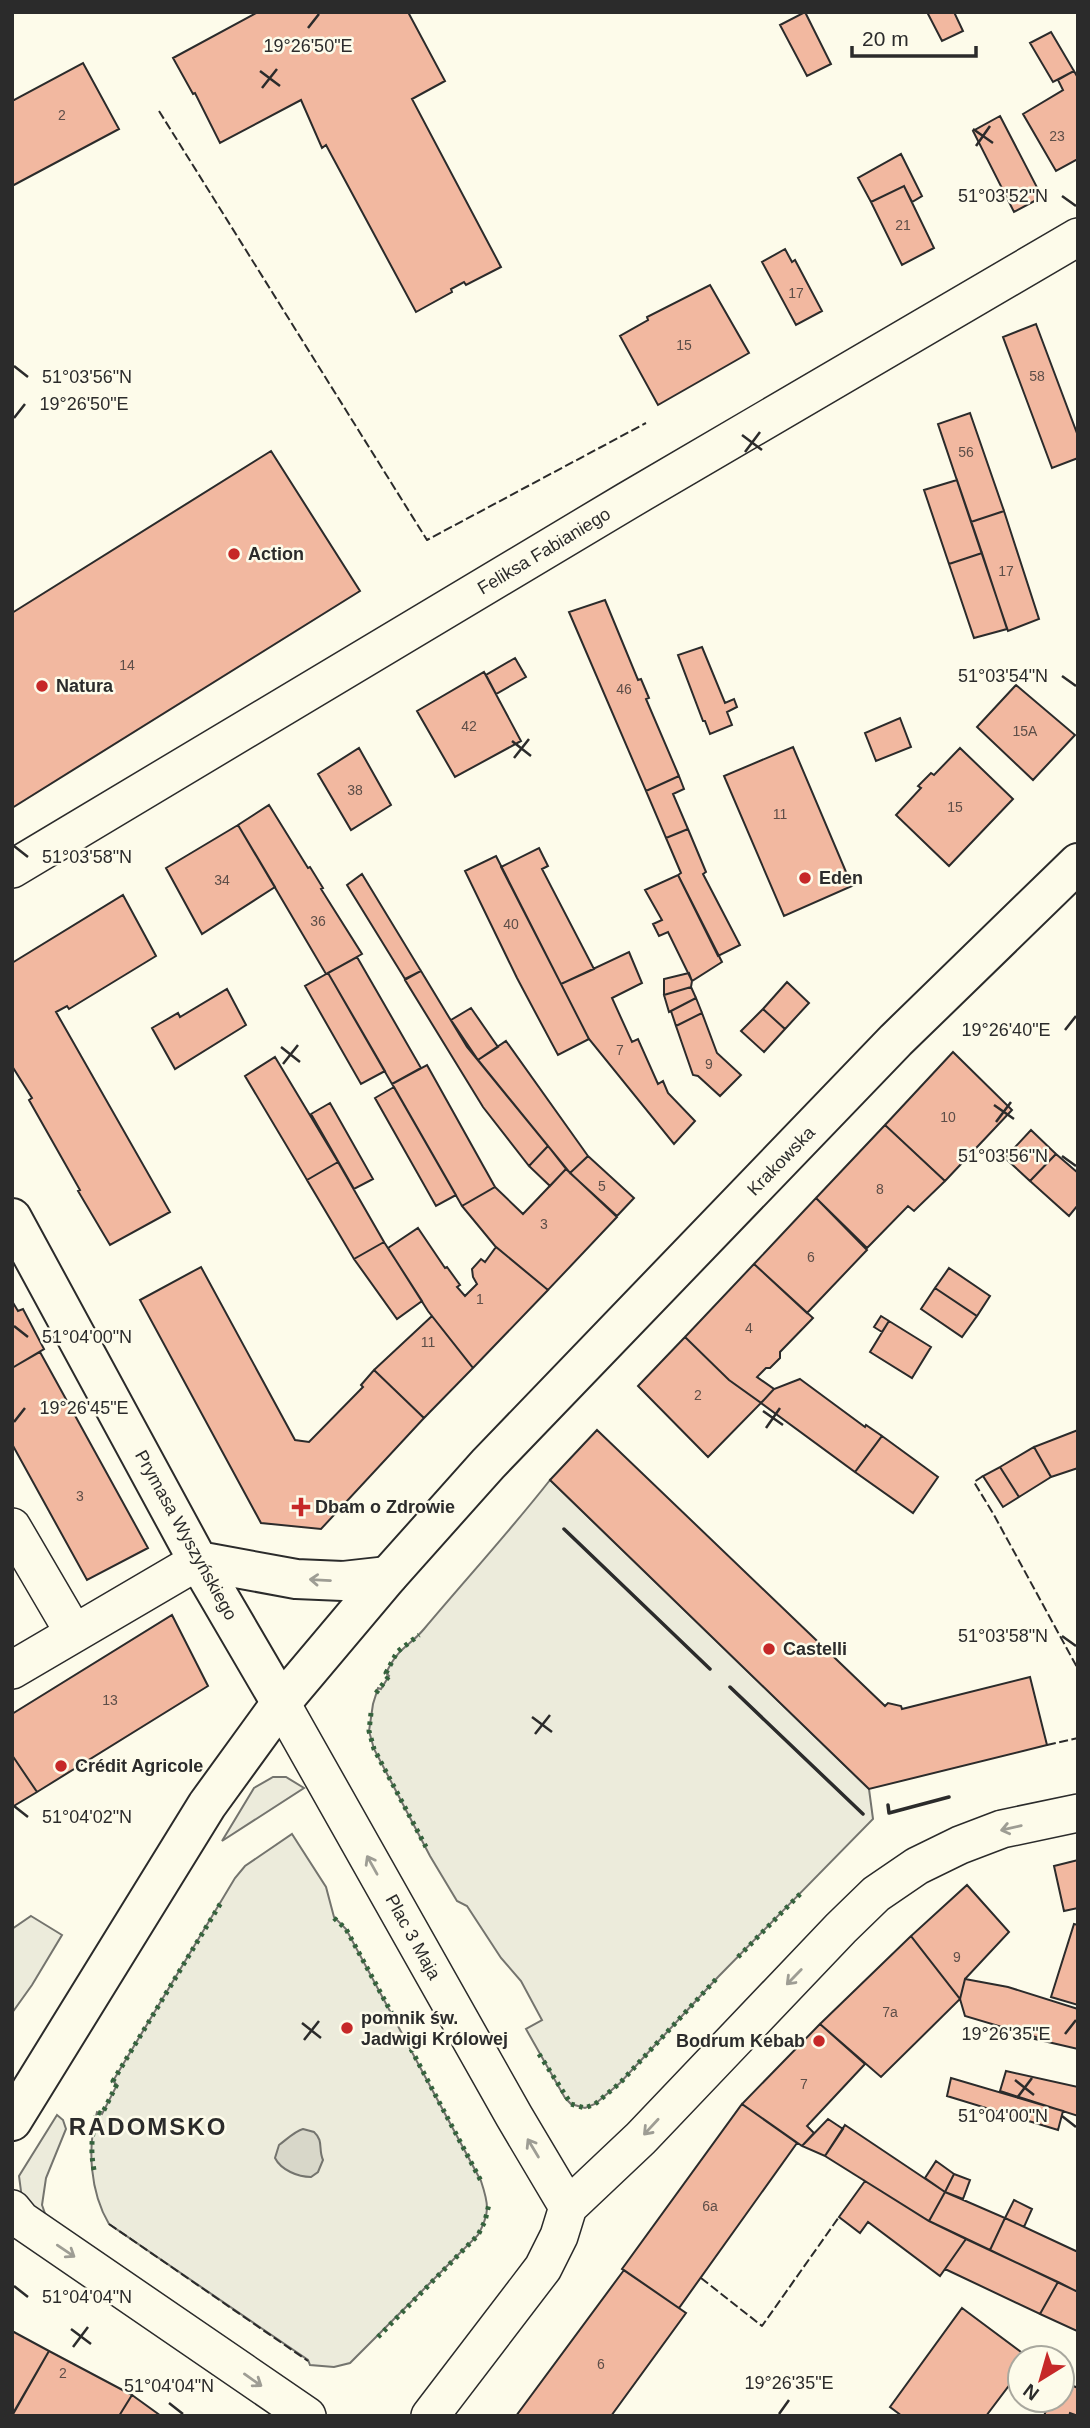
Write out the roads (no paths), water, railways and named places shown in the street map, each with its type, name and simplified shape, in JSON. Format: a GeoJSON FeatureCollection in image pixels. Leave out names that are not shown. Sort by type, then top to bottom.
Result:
{"type":"FeatureCollection","features":[{"type":"Feature","properties":{"kind":"main road","name":"Krakowska"},"geometry":{"type":"LineString","coordinates":[[388,1576],[488,1464],[896,1040],[1078,863]]}},
{"type":"Feature","properties":{"kind":"main road","name":"Prymasa Wyszyńskiego"},"geometry":{"type":"LineString","coordinates":[[12,1218],[198,1561],[281,1703]]}},
{"type":"Feature","properties":{"kind":"main road"},"geometry":{"type":"LineString","coordinates":[[198,1561],[296,1579],[343,1581],[388,1576]]}},
{"type":"Feature","properties":{"kind":"main road"},"geometry":{"type":"LineString","coordinates":[[12,2121],[27,2077],[207,1805],[281,1703],[388,1576]]}},
{"type":"Feature","properties":{"kind":"street","name":"Feliksa Fabianiego"},"geometry":{"type":"LineString","coordinates":[[12,869],[627,501],[1078,237]]}},
{"type":"Feature","properties":{"kind":"street"},"geometry":{"type":"LineString","coordinates":[[12,1527],[74,1633]]}},
{"type":"Feature","properties":{"kind":"street"},"geometry":{"type":"LineString","coordinates":[[12,1670],[198,1561]]}},
{"type":"Feature","properties":{"kind":"street","name":"Plac 3 Maja"},"geometry":{"type":"LineString","coordinates":[[281,1703],[568,2207]]}},
{"type":"Feature","properties":{"kind":"street"},"geometry":{"type":"LineString","coordinates":[[430,2416],[543,2268],[559,2236],[568,2207],[640,2138],[876,1894],[917,1866],[949,1850],[1002,1829],[1078,1813]]}},
{"type":"Feature","properties":{"kind":"street"},"geometry":{"type":"LineString","coordinates":[[12,2209],[21,2220],[307,2416]]}},
{"type":"Feature","properties":{"kind":"place","name":"Action"},"geometry":{"type":"Point","coordinates":[234,554]}},
{"type":"Feature","properties":{"kind":"place","name":"Natura"},"geometry":{"type":"Point","coordinates":[42,686]}},
{"type":"Feature","properties":{"kind":"place","name":"Eden"},"geometry":{"type":"Point","coordinates":[805,878]}},
{"type":"Feature","properties":{"kind":"place","name":"Dbam o Zdrowie"},"geometry":{"type":"Point","coordinates":[301,1507]}},
{"type":"Feature","properties":{"kind":"place","name":"Castelli"},"geometry":{"type":"Point","coordinates":[769,1649]}},
{"type":"Feature","properties":{"kind":"place","name":"Crédit Agricole"},"geometry":{"type":"Point","coordinates":[61,1766]}},
{"type":"Feature","properties":{"kind":"place","name":"pomnik św. Jadwigi Królowej"},"geometry":{"type":"Point","coordinates":[347,2028]}},
{"type":"Feature","properties":{"kind":"place","name":"Bodrum Kebab"},"geometry":{"type":"Point","coordinates":[819,2041]}},
{"type":"Feature","properties":{"kind":"district","name":"RADOMSKO"},"geometry":{"type":"Point","coordinates":[148,2127]}}]}
